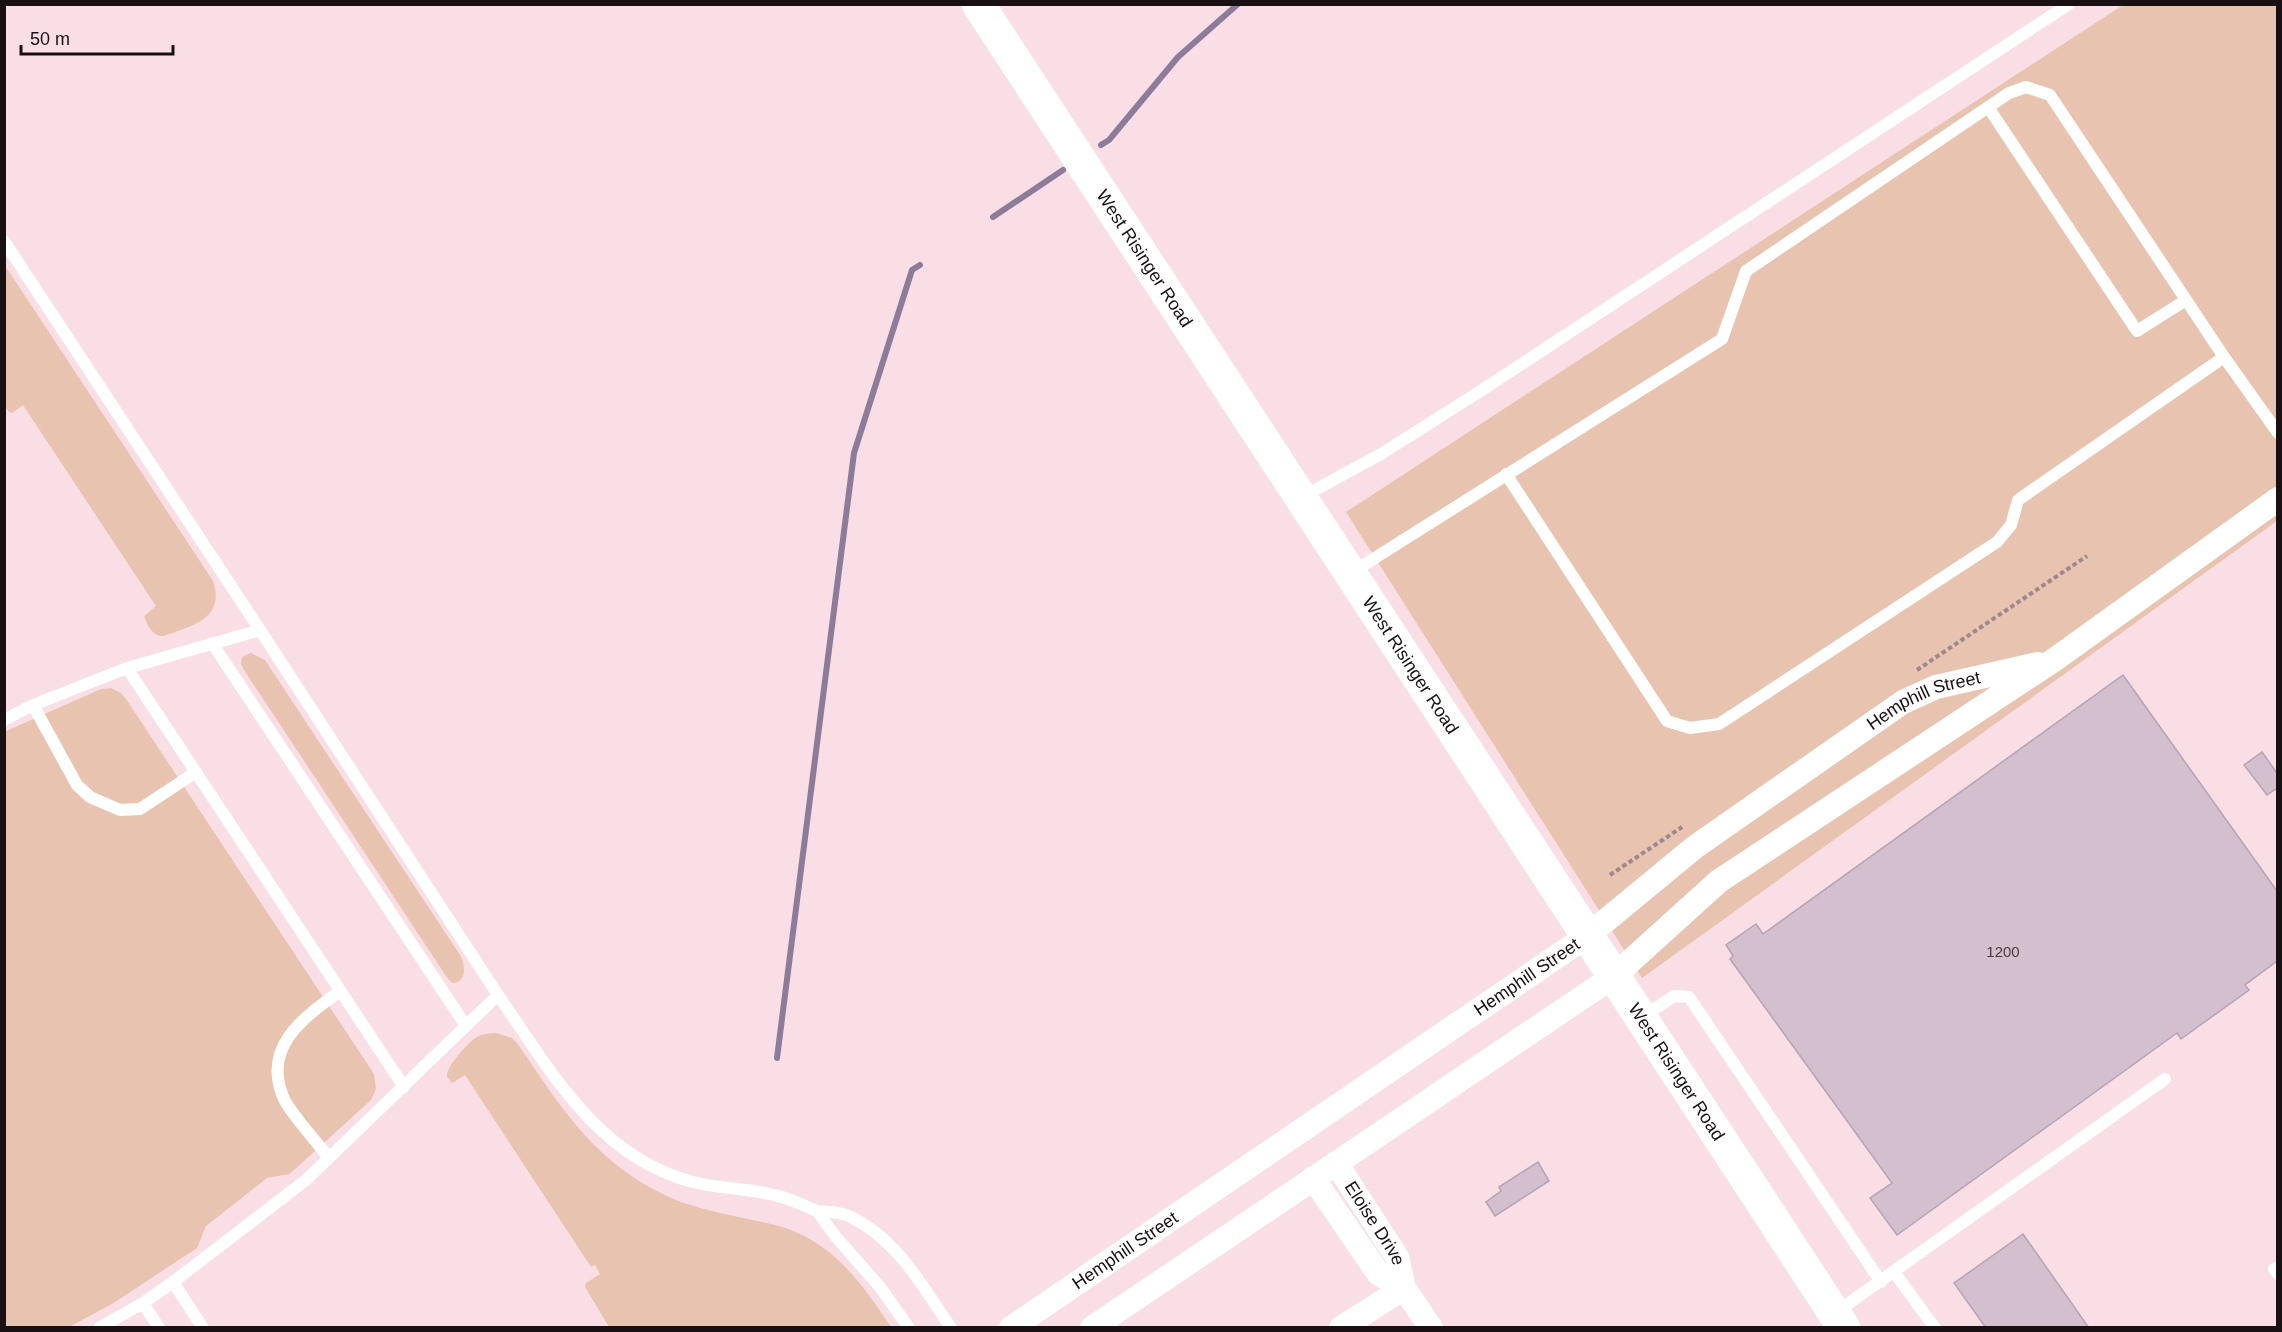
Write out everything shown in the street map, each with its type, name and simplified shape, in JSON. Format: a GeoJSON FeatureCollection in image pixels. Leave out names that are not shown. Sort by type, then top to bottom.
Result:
{"type":"FeatureCollection","features":[{"type":"Feature","properties":{"kind":"street","name":"West Risinger Road"},"geometry":{"type":"LineString","coordinates":[[978,4],[1839,1320]]}},
{"type":"Feature","properties":{"kind":"street","name":"Hemphill Street"},"geometry":{"type":"LineString","coordinates":[[1092,1328],[1614,976],[1719,881],[2054,660],[2277,499]]}},
{"type":"Feature","properties":{"kind":"street","name":"Hemphill Street"},"geometry":{"type":"LineString","coordinates":[[1011,1328],[1587,936],[1695,847],[1903,702],[1936,687],[2054,660]]}},
{"type":"Feature","properties":{"kind":"street","name":"Eloise Drive"},"geometry":{"type":"LineString","coordinates":[[1336,1163],[1397,1257],[1404,1288],[1431,1328]]}},
{"type":"Feature","properties":{"kind":"street","name":"Eloise Drive"},"geometry":{"type":"LineString","coordinates":[[1313,1178],[1378,1273],[1404,1288]]}},
{"type":"Feature","properties":{"kind":"street"},"geometry":{"type":"LineString","coordinates":[[1341,1328],[1404,1288]]}},
{"type":"Feature","properties":{"kind":"lane"},"geometry":{"type":"LineString","coordinates":[[1301,498],[1381,454],[1479,392],[2069,4]]}},
{"type":"Feature","properties":{"kind":"lane"},"geometry":{"type":"LineString","coordinates":[[1350,573],[1722,339],[1746,271],[2009,93],[2026,87],[2050,95],[2277,433]]}},
{"type":"Feature","properties":{"kind":"lane"},"geometry":{"type":"LineString","coordinates":[[1988,107],[2137,331],[2186,300]]}},
{"type":"Feature","properties":{"kind":"lane"},"geometry":{"type":"LineString","coordinates":[[4,241],[498,995],[567,1095],[600,1131],[642,1162],[693,1182],[775,1195],[817,1211],[847,1215],[882,1236],[905,1262],[951,1328]]}},
{"type":"Feature","properties":{"kind":"lane"},"geometry":{"type":"LineString","coordinates":[[1506,474],[1667,720],[1690,728],[1719,724],[1997,542],[2011,525],[2018,500],[2224,357]]}},
{"type":"Feature","properties":{"kind":"lane"},"geometry":{"type":"LineString","coordinates":[[4,720],[33,705],[127,668],[260,630]]}},
{"type":"Feature","properties":{"kind":"lane"},"geometry":{"type":"LineString","coordinates":[[212,643],[466,1026]]}},
{"type":"Feature","properties":{"kind":"lane"},"geometry":{"type":"LineString","coordinates":[[127,668],[404,1087]]}},
{"type":"Feature","properties":{"kind":"lane"},"geometry":{"type":"LineString","coordinates":[[33,705],[77,785],[90,797],[120,810],[140,809],[196,772]]}},
{"type":"Feature","properties":{"kind":"lane"},"geometry":{"type":"LineString","coordinates":[[329,1158],[284,1100],[276,1069],[282,1047],[301,1020],[340,991]]}},
{"type":"Feature","properties":{"kind":"lane"},"geometry":{"type":"LineString","coordinates":[[99,1328],[143,1303],[173,1282],[306,1180],[498,995]]}},
{"type":"Feature","properties":{"kind":"lane"},"geometry":{"type":"LineString","coordinates":[[1641,1018],[1674,996],[1689,997],[1881,1282]]}},
{"type":"Feature","properties":{"kind":"lane"},"geometry":{"type":"LineString","coordinates":[[1839,1320],[1894,1272],[2164,1079]]}},
{"type":"Feature","properties":{"kind":"lane"},"geometry":{"type":"LineString","coordinates":[[817,1211],[836,1237],[880,1287],[909,1328]]}},
{"type":"Feature","properties":{"kind":"lane"},"geometry":{"type":"LineString","coordinates":[[2277,1267],[2274,1269],[2277,1274]]}},
{"type":"Feature","properties":{"kind":"lane"},"geometry":{"type":"LineString","coordinates":[[1894,1272],[1935,1328]]}},
{"type":"Feature","properties":{"kind":"lane"},"geometry":{"type":"LineString","coordinates":[[173,1282],[203,1328]]}},
{"type":"Feature","properties":{"kind":"lane"},"geometry":{"type":"LineString","coordinates":[[143,1303],[159,1328]]}},
{"type":"Feature","properties":{"kind":"shaded area"},"geometry":{"type":"Polygon","coordinates":[[[2123,5],[2277,5],[2277,521],[1642,978],[1346,512],[2123,5]]]}},
{"type":"Feature","properties":{"kind":"shaded area"},"geometry":{"type":"Polygon","coordinates":[[[4,264],[213,581],[216,594],[215,604],[204,619],[195,624],[164,636],[157,635],[151,630],[144,616],[156,606],[23,405],[12,413],[5,406],[4,264]]]}},
{"type":"Feature","properties":{"kind":"shaded area"},"geometry":{"type":"Polygon","coordinates":[[[251,653],[265,660],[460,955],[464,972],[458,982],[453,983],[448,979],[244,670],[241,664],[242,657],[251,653]]]}},
{"type":"Feature","properties":{"kind":"shaded area"},"geometry":{"type":"Polygon","coordinates":[[[111,688],[121,693],[126,699],[374,1074],[376,1089],[371,1100],[294,1170],[289,1174],[267,1178],[206,1226],[197,1248],[112,1304],[69,1327],[5,1327],[4,732],[101,689],[111,688]]]}},
{"type":"Feature","properties":{"kind":"shaded area"},"geometry":{"type":"Polygon","coordinates":[[[496,1033],[512,1038],[518,1044],[565,1112],[600,1151],[621,1168],[643,1184],[682,1202],[775,1225],[813,1241],[843,1264],[856,1278],[891,1327],[609,1327],[585,1287],[586,1283],[600,1274],[595,1265],[591,1267],[465,1075],[452,1083],[447,1077],[453,1062],[468,1044],[479,1036],[496,1033]]]}},
{"type":"Feature","properties":{"kind":"building"},"geometry":{"type":"Polygon","coordinates":[[[2123,675],[2277,891],[2277,961],[2245,985],[2249,990],[2181,1039],[2177,1033],[1897,1235],[1870,1198],[1892,1183],[1730,959],[1733,956],[1726,945],[1756,924],[1763,934],[2123,675]]]}},
{"type":"Feature","properties":{"kind":"building"},"geometry":{"type":"Polygon","coordinates":[[[2262,752],[2277,773],[2277,788],[2267,795],[2244,765],[2262,752]]]}},
{"type":"Feature","properties":{"kind":"building"},"geometry":{"type":"Polygon","coordinates":[[[1538,1162],[1549,1181],[1495,1216],[1486,1202],[1501,1191],[1499,1187],[1538,1162]]]}},
{"type":"Feature","properties":{"kind":"building"},"geometry":{"type":"Polygon","coordinates":[[[2023,1234],[2089,1328],[1986,1328],[1954,1283],[2023,1234]]]}},
{"type":"Feature","properties":{"kind":"waterway"},"geometry":{"type":"LineString","coordinates":[[1101,145],[1109,140],[1178,57],[1238,4]]}},
{"type":"Feature","properties":{"kind":"waterway"},"geometry":{"type":"LineString","coordinates":[[993,217],[1063,170]]}},
{"type":"Feature","properties":{"kind":"waterway"},"geometry":{"type":"LineString","coordinates":[[777,1058],[854,453],[912,270],[920,265]]}}]}
